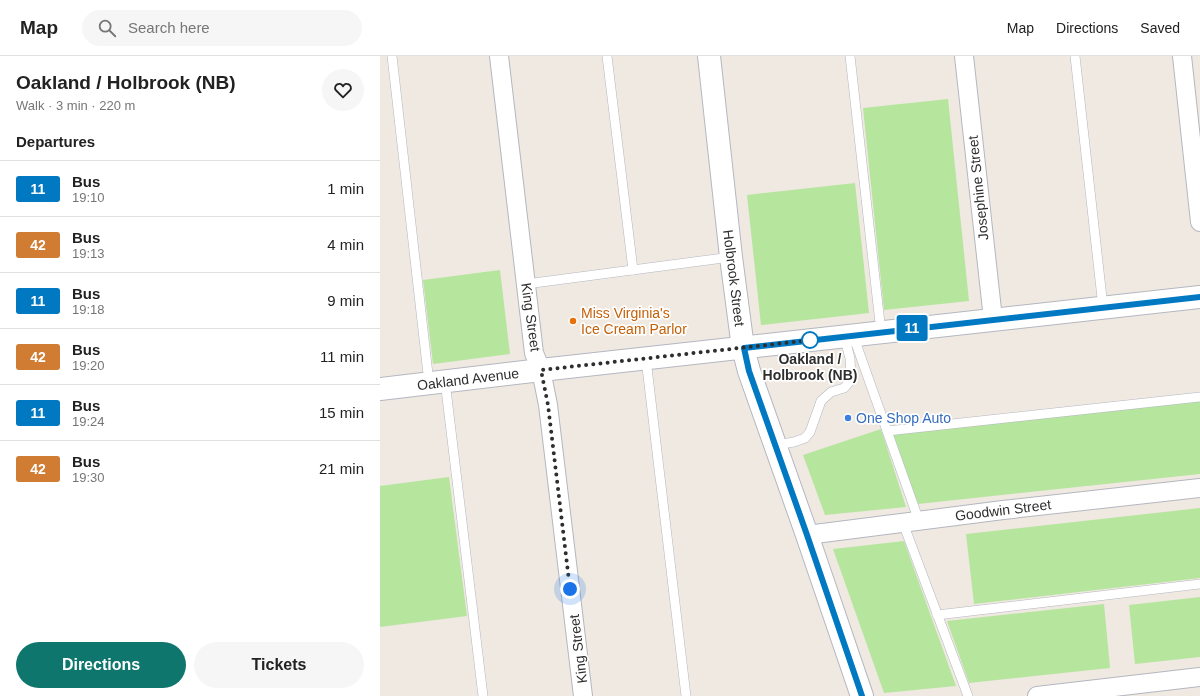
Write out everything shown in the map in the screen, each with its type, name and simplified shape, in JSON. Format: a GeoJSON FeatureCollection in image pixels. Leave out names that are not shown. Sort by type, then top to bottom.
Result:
{"type":"FeatureCollection","features":[{"type":"Feature","properties":{"kind":"street","name":"King Street"},"geometry":{"type":"LineString","coordinates":[[499,56],[534,353],[541,370],[548,405],[583,696]]}},
{"type":"Feature","properties":{"kind":"street","name":"Holbrook Street"},"geometry":{"type":"LineString","coordinates":[[709,56],[731,257],[744,348],[749,371],[776,445],[862,696]]}},
{"type":"Feature","properties":{"kind":"street","name":"Josephine Street"},"geometry":{"type":"LineString","coordinates":[[964,56],[993,319]]}},
{"type":"Feature","properties":{"kind":"street"},"geometry":{"type":"LineString","coordinates":[[1182,56],[1200,222]]}},
{"type":"Feature","properties":{"kind":"street","name":"Oakland Avenue"},"geometry":{"type":"LineString","coordinates":[[380,390],[541,370],[1200,297]]}},
{"type":"Feature","properties":{"kind":"street","name":"Goodwin Street"},"geometry":{"type":"LineString","coordinates":[[807,535],[1200,488]]}},
{"type":"Feature","properties":{"kind":"street"},"geometry":{"type":"LineString","coordinates":[[1037,696],[1200,677]]}},
{"type":"Feature","properties":{"kind":"lane"},"geometry":{"type":"LineString","coordinates":[[392,56],[437,382],[484,696]]}},
{"type":"Feature","properties":{"kind":"lane"},"geometry":{"type":"LineString","coordinates":[[606,56],[633,270]]}},
{"type":"Feature","properties":{"kind":"lane"},"geometry":{"type":"LineString","coordinates":[[850,56],[881,332]]}},
{"type":"Feature","properties":{"kind":"lane"},"geometry":{"type":"LineString","coordinates":[[1075,56],[1103,307]]}},
{"type":"Feature","properties":{"kind":"lane"},"geometry":{"type":"LineString","coordinates":[[526,284],[731,257]]}},
{"type":"Feature","properties":{"kind":"lane"},"geometry":{"type":"LineString","coordinates":[[848,336],[887,431],[937,615],[968,696]]}},
{"type":"Feature","properties":{"kind":"lane"},"geometry":{"type":"LineString","coordinates":[[776,445],[794,442],[805,438],[810,432],[821,401],[831,392],[844,388],[850,380],[848,336]]}},
{"type":"Feature","properties":{"kind":"lane"},"geometry":{"type":"LineString","coordinates":[[646,359],[686,696]]}},
{"type":"Feature","properties":{"kind":"lane"},"geometry":{"type":"LineString","coordinates":[[887,431],[1200,397]]}},
{"type":"Feature","properties":{"kind":"lane"},"geometry":{"type":"LineString","coordinates":[[937,615],[1200,584]]}},
{"type":"Feature","properties":{"kind":"green space"},"geometry":{"type":"Polygon","coordinates":[[[948,99],[969,301],[884,310],[863,108],[948,99]]]}},
{"type":"Feature","properties":{"kind":"green space"},"geometry":{"type":"Polygon","coordinates":[[[855,183],[869,313],[761,325],[747,195],[855,183]]]}},
{"type":"Feature","properties":{"kind":"green space"},"geometry":{"type":"Polygon","coordinates":[[[500,270],[510,354],[433,364],[423,280],[500,270]]]}},
{"type":"Feature","properties":{"kind":"green space"},"geometry":{"type":"Polygon","coordinates":[[[1200,400],[1200,474],[918,504],[892,435],[1200,400]]]}},
{"type":"Feature","properties":{"kind":"green space"},"geometry":{"type":"Polygon","coordinates":[[[881,429],[906,507],[825,515],[803,455],[881,429]]]}},
{"type":"Feature","properties":{"kind":"green space"},"geometry":{"type":"Polygon","coordinates":[[[449,477],[467,616],[380,627],[380,486],[449,477]]]}},
{"type":"Feature","properties":{"kind":"green space"},"geometry":{"type":"Polygon","coordinates":[[[1200,508],[1200,578],[974,604],[966,534],[1200,508]]]}},
{"type":"Feature","properties":{"kind":"green space"},"geometry":{"type":"Polygon","coordinates":[[[904,541],[956,686],[884,693],[833,549],[904,541]]]}},
{"type":"Feature","properties":{"kind":"green space"},"geometry":{"type":"Polygon","coordinates":[[[1200,597],[1200,657],[1135,664],[1129,605],[1200,597]]]}},
{"type":"Feature","properties":{"kind":"green space"},"geometry":{"type":"Polygon","coordinates":[[[1104,604],[1110,668],[969,683],[947,621],[1104,604]]]}},
{"type":"Feature","properties":{"kind":"bus line","name":"11"},"geometry":{"type":"LineString","coordinates":[[862,696],[749,371],[744,348],[1200,297]]}},
{"type":"Feature","properties":{"kind":"place","name":"Miss Virginia's Ice Cream Parlor"},"geometry":{"type":"Point","coordinates":[573,321]}},
{"type":"Feature","properties":{"kind":"place","name":"Oakland / Holbrook (NB)"},"geometry":{"type":"Point","coordinates":[810,340]}},
{"type":"Feature","properties":{"kind":"place","name":"One Shop Auto"},"geometry":{"type":"Point","coordinates":[848,418]}},
{"type":"Feature","properties":{"kind":"route"},"geometry":{"type":"LineString","coordinates":[[570,589],[547,394],[541,370],[812,340],[810,340]]}}]}
